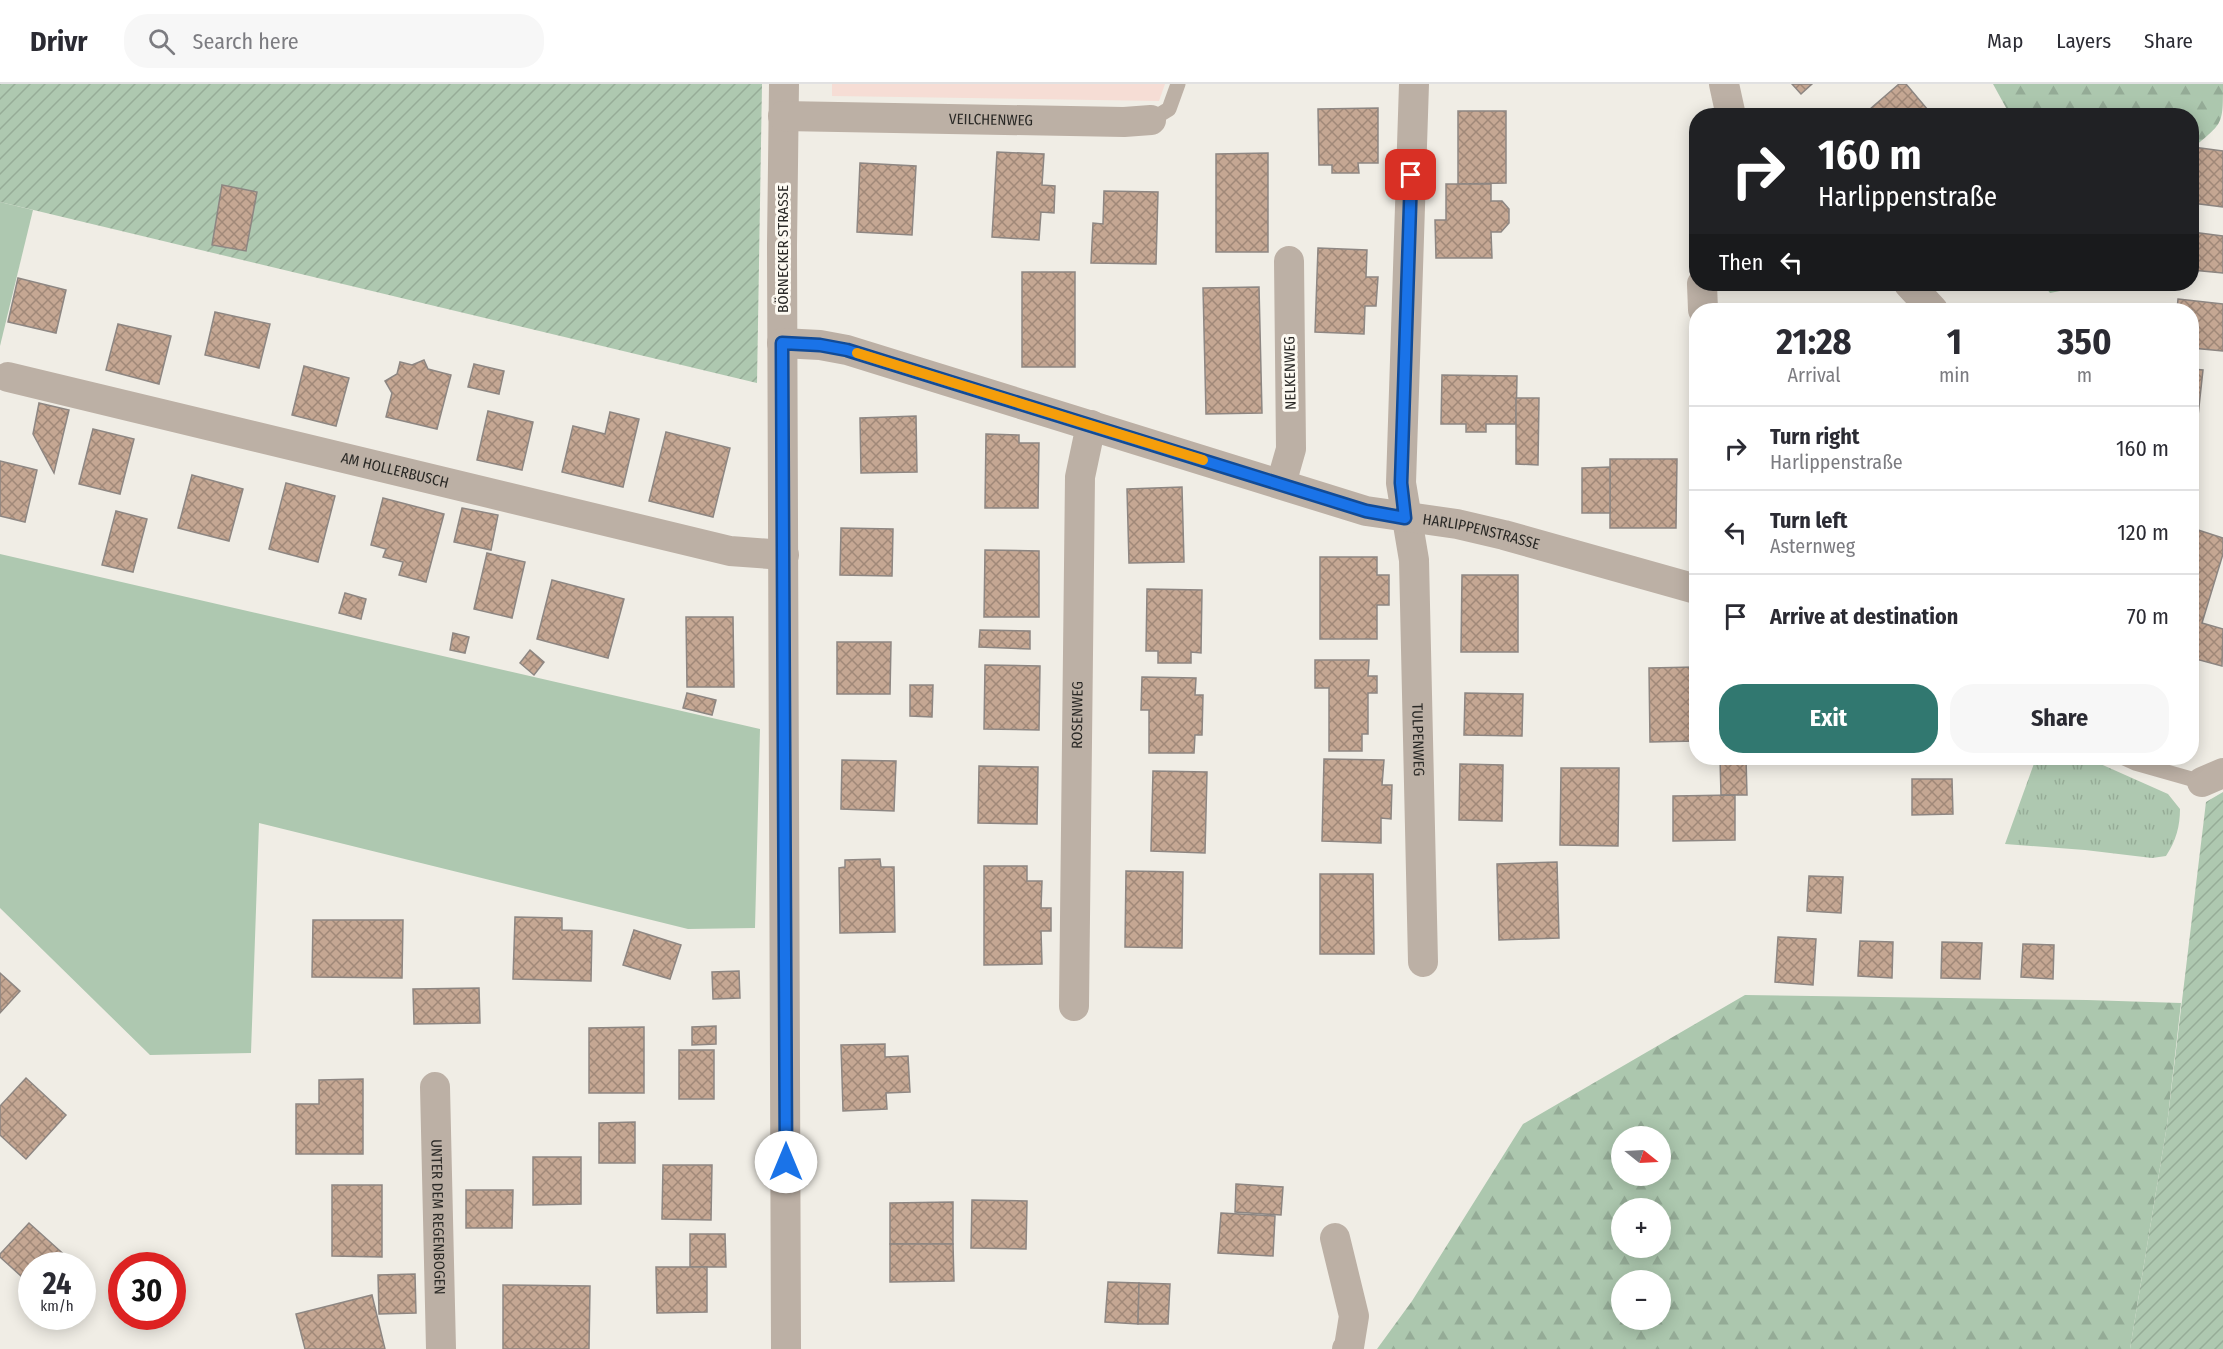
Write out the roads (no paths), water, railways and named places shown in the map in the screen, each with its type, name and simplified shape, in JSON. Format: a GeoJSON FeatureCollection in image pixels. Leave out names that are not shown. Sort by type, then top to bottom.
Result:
{"type":"FeatureCollection","features":[{"type":"Feature","properties":{"kind":"street","name":"BÖRNECKER STRASSE"},"geometry":{"type":"LineString","coordinates":[[784,84],[782,343],[786,1349]]}},
{"type":"Feature","properties":{"kind":"street","name":"TULPENWEG"},"geometry":{"type":"LineString","coordinates":[[1414,84],[1401,483],[1405,518],[1414,560],[1423,962]]}},
{"type":"Feature","properties":{"kind":"street"},"geometry":{"type":"LineString","coordinates":[[1724,84],[1729,108]]}},
{"type":"Feature","properties":{"kind":"street","name":"VEILCHENWEG"},"geometry":{"type":"LineString","coordinates":[[783,116],[1124,122],[1151,120]]}},
{"type":"Feature","properties":{"kind":"street","name":"NELKENWEG"},"geometry":{"type":"LineString","coordinates":[[1281,484],[1291,449],[1289,261]]}},
{"type":"Feature","properties":{"kind":"street"},"geometry":{"type":"LineString","coordinates":[[1916,291],[1927,303]]}},
{"type":"Feature","properties":{"kind":"street","name":"HARLIPPENSTRASSE"},"geometry":{"type":"LineString","coordinates":[[782,343],[820,345],[847,350],[1366,511],[1457,524],[1504,535],[1689,587]]}},
{"type":"Feature","properties":{"kind":"street","name":"AM HOLLERBUSCH"},"geometry":{"type":"LineString","coordinates":[[8,377],[730,551],[784,555]]}},
{"type":"Feature","properties":{"kind":"street","name":"ROSENWEG"},"geometry":{"type":"LineString","coordinates":[[1074,1006],[1080,477],[1091,425]]}},
{"type":"Feature","properties":{"kind":"street","name":"UNTER DEM REGENBOGEN"},"geometry":{"type":"LineString","coordinates":[[435,1086],[441,1349]]}},
{"type":"Feature","properties":{"kind":"street"},"geometry":{"type":"LineString","coordinates":[[1335,1238],[1354,1316],[1347,1349]]}},
{"type":"Feature","properties":{"kind":"lane","name":"VEILCHENWEG"},"geometry":{"type":"LineString","coordinates":[[1151,120],[1169,109],[1178,84]]}},
{"type":"Feature","properties":{"kind":"lane"},"geometry":{"type":"LineString","coordinates":[[2145,765],[2213,778]]}}]}
